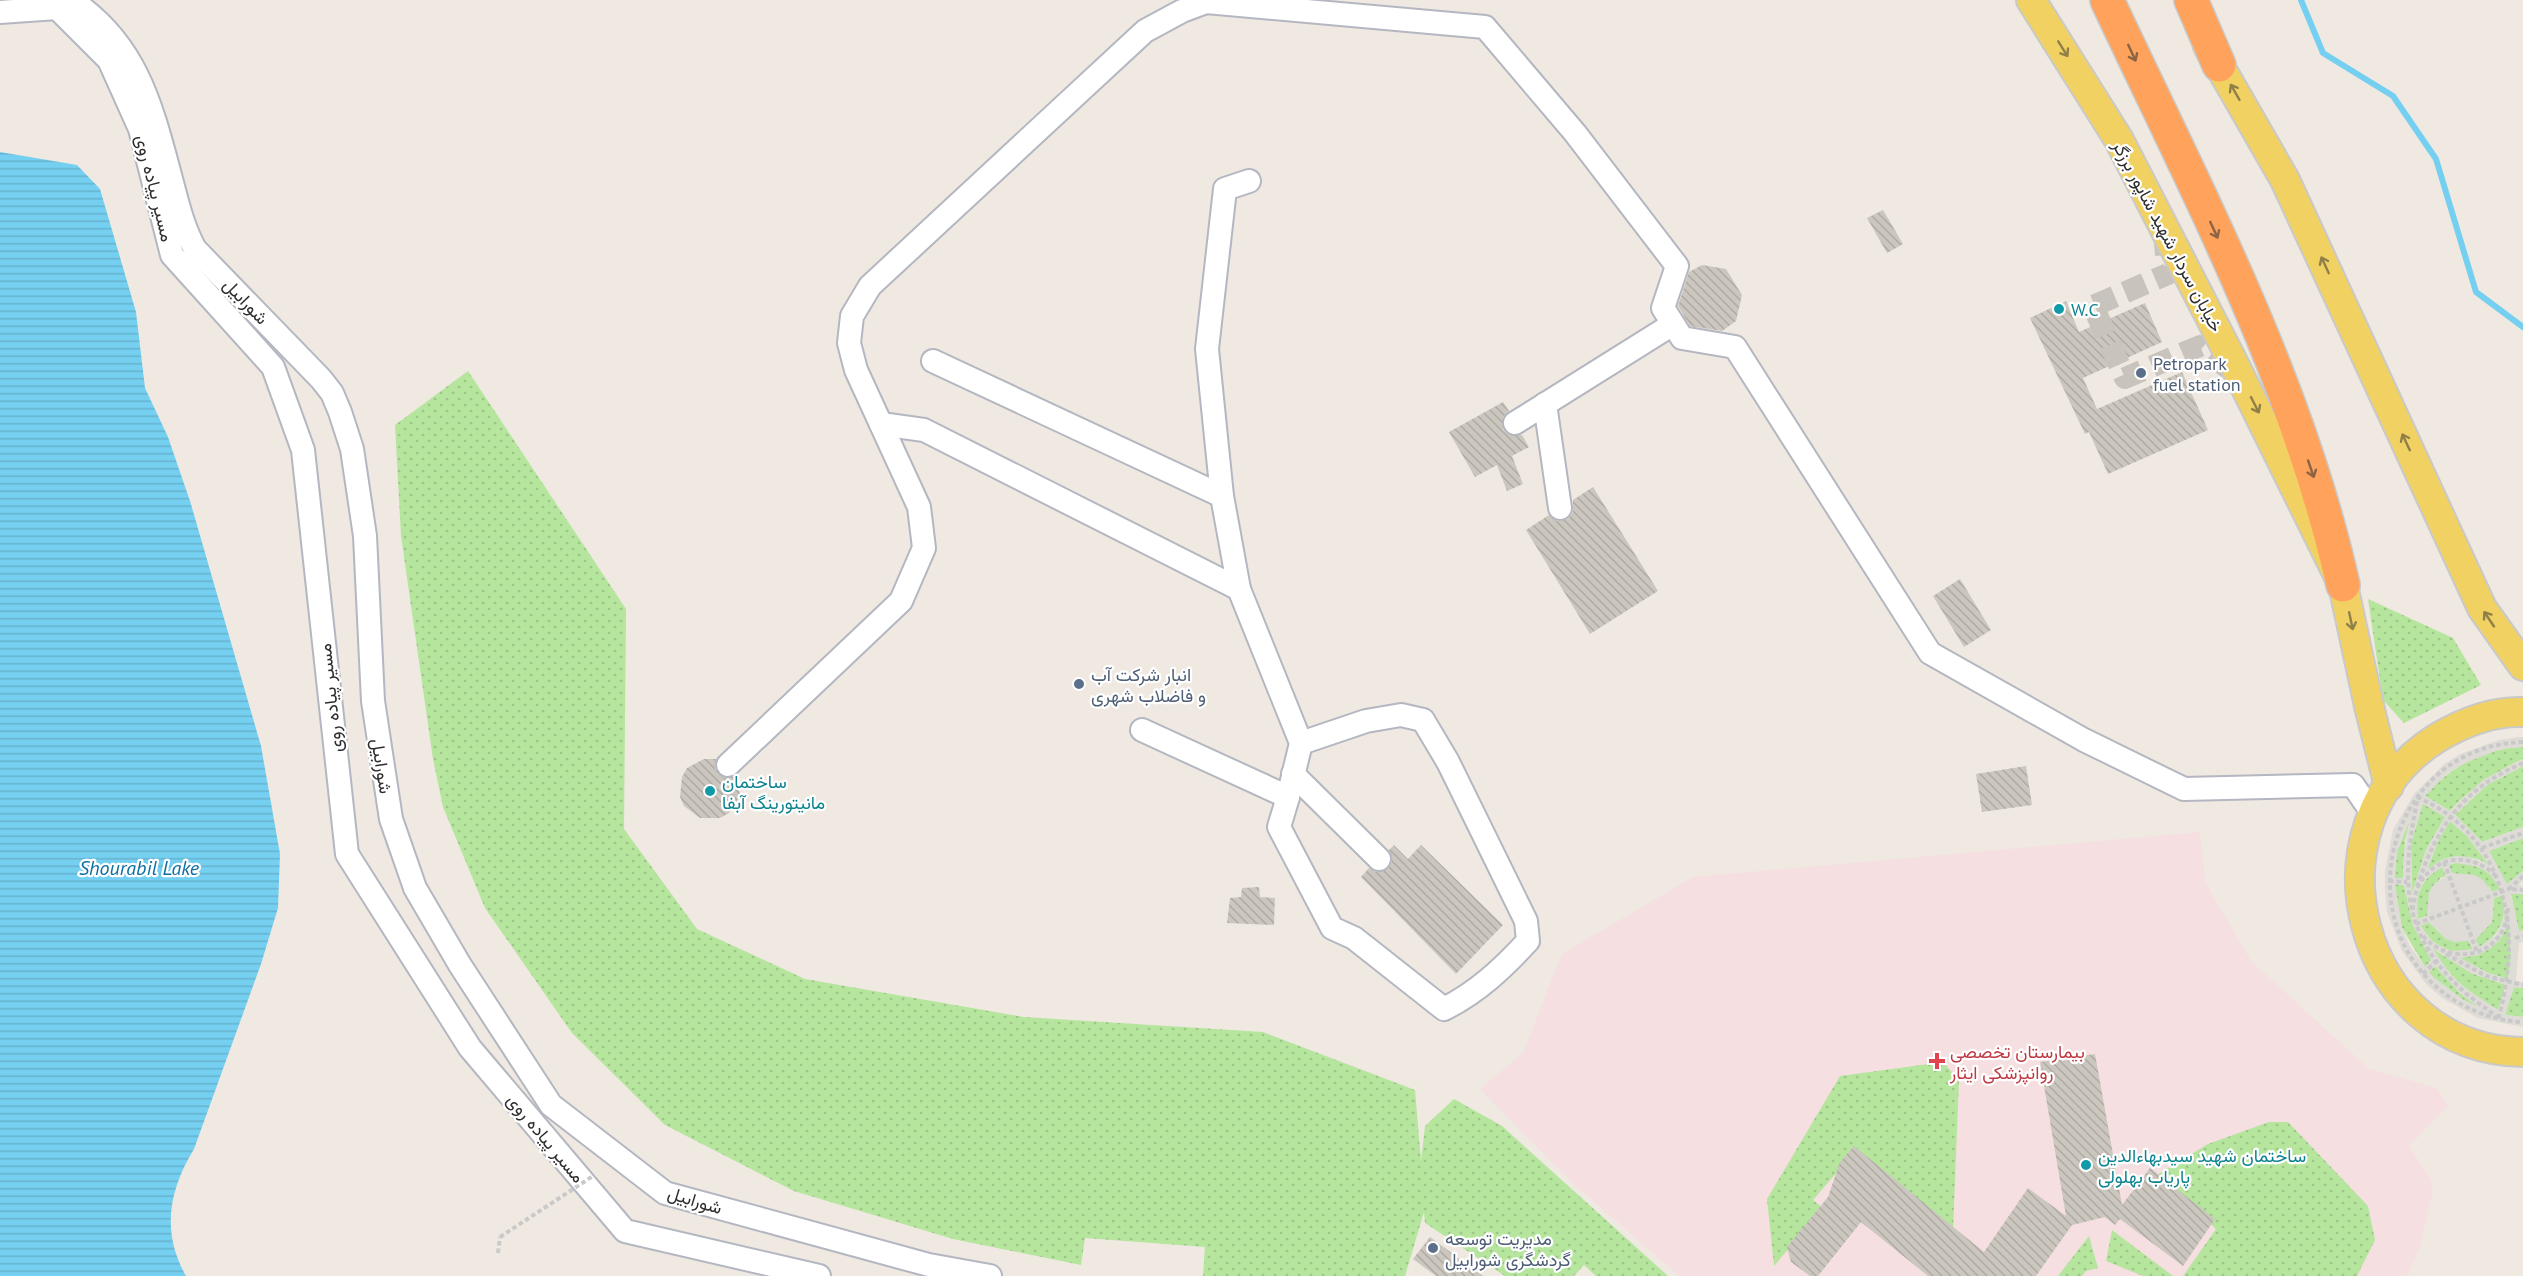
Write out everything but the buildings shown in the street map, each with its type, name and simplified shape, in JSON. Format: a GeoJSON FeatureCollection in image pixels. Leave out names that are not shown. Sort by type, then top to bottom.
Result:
{"type":"FeatureCollection","features":[{"type":"Feature","properties":{"kind":"highway"},"geometry":{"type":"LineString","coordinates":[[2108,0],[2267,345],[2328,515],[2343,585]]}},
{"type":"Feature","properties":{"kind":"highway"},"geometry":{"type":"LineString","coordinates":[[2191,0],[2219,65]]}},
{"type":"Feature","properties":{"kind":"main road","name":"خیابان سردار شهید شاپور برزگر"},"geometry":{"type":"LineString","coordinates":[[2031,0],[2119,140],[2231,358],[2343,585],[2407,792]]}},
{"type":"Feature","properties":{"kind":"main road"},"geometry":{"type":"LineString","coordinates":[[2182,0],[2285,180],[2482,608],[2523,666]]}},
{"type":"Feature","properties":{"kind":"main road"},"geometry":{"type":"LineString","coordinates":[[2523,712],[2493,715],[2448,732],[2409,760],[2407,792],[2373,814],[2363,844],[2359,893],[2369,940],[2384,970],[2408,1002],[2447,1031],[2492,1048],[2523,1052]]}},
{"type":"Feature","properties":{"kind":"street","name":"شورابیل"},"geometry":{"type":"LineString","coordinates":[[71,0],[90,13],[113,35],[130,60],[152,107],[183,228],[195,249],[332,393],[352,449],[365,536],[373,701],[391,819],[415,888],[460,965],[552,1105],[664,1193],[928,1265],[990,1276]]}},
{"type":"Feature","properties":{"kind":"street"},"geometry":{"type":"LineString","coordinates":[[728,765],[901,601],[924,548],[919,507],[856,370],[849,343],[852,316],[870,286],[1145,31],[1182,11],[1206,2],[1485,27],[1575,133],[1677,266],[1663,308],[1682,338],[1735,347],[1930,653],[2084,740],[2184,789],[2353,785],[2373,814]]}},
{"type":"Feature","properties":{"kind":"street","name":"مسیر پیاده روی"},"geometry":{"type":"LineString","coordinates":[[0,12],[57,8],[109,60],[140,129],[172,255],[273,367],[303,450],[347,854],[470,1048],[625,1231],[819,1276]]}},
{"type":"Feature","properties":{"kind":"street"},"geometry":{"type":"LineString","coordinates":[[1249,181],[1225,189],[1207,350],[1222,496],[1239,589],[1301,743],[1279,826],[1332,928],[1354,938],[1444,1009],[1467,998],[1503,968],[1528,941],[1526,921],[1448,762],[1423,720],[1401,715],[1366,721],[1301,743]]}},
{"type":"Feature","properties":{"kind":"street"},"geometry":{"type":"LineString","coordinates":[[1515,423],[1673,324]]}},
{"type":"Feature","properties":{"kind":"street"},"geometry":{"type":"LineString","coordinates":[[933,361],[1222,496]]}},
{"type":"Feature","properties":{"kind":"street"},"geometry":{"type":"LineString","coordinates":[[1545,404],[1560,508]]}},
{"type":"Feature","properties":{"kind":"street"},"geometry":{"type":"LineString","coordinates":[[881,424],[924,430],[1239,589]]}},
{"type":"Feature","properties":{"kind":"street"},"geometry":{"type":"LineString","coordinates":[[1142,730],[1288,797]]}},
{"type":"Feature","properties":{"kind":"street"},"geometry":{"type":"LineString","coordinates":[[1293,774],[1378,860]]}},
{"type":"Feature","properties":{"kind":"path"},"geometry":{"type":"LineString","coordinates":[[2523,742],[2500,745],[2462,759],[2407,792],[2387,880],[2398,930],[2422,975],[2462,1005],[2498,1021],[2523,1022]]}},
{"type":"Feature","properties":{"kind":"path"},"geometry":{"type":"LineString","coordinates":[[2413,914],[2417,887],[2429,851],[2450,816],[2485,782],[2523,763]]}},
{"type":"Feature","properties":{"kind":"path"},"geometry":{"type":"LineString","coordinates":[[2407,792],[2450,816],[2482,848],[2507,890],[2515,946]]}},
{"type":"Feature","properties":{"kind":"path"},"geometry":{"type":"LineString","coordinates":[[2407,792],[2407,882],[2416,924],[2436,961],[2463,991],[2498,1021]]}},
{"type":"Feature","properties":{"kind":"path"},"geometry":{"type":"LineString","coordinates":[[2482,848],[2523,833]]}},
{"type":"Feature","properties":{"kind":"path"},"geometry":{"type":"LineString","coordinates":[[2417,887],[2433,868],[2444,862],[2469,860],[2481,864],[2501,881]]}},
{"type":"Feature","properties":{"kind":"path"},"geometry":{"type":"LineString","coordinates":[[2444,862],[2477,952]]}},
{"type":"Feature","properties":{"kind":"path"},"geometry":{"type":"LineString","coordinates":[[2507,890],[2523,876]]}},
{"type":"Feature","properties":{"kind":"path"},"geometry":{"type":"LineString","coordinates":[[2387,880],[2407,882]]}},
{"type":"Feature","properties":{"kind":"path"},"geometry":{"type":"LineString","coordinates":[[2416,924],[2507,890],[2523,890]]}},
{"type":"Feature","properties":{"kind":"path"},"geometry":{"type":"LineString","coordinates":[[2440,951],[2452,954],[2477,952],[2493,942],[2504,927],[2508,901]]}},
{"type":"Feature","properties":{"kind":"path"},"geometry":{"type":"LineString","coordinates":[[2420,933],[2440,951],[2479,973],[2523,985]]}},
{"type":"Feature","properties":{"kind":"path"},"geometry":{"type":"LineString","coordinates":[[2515,938],[2523,936]]}},
{"type":"Feature","properties":{"kind":"path"},"geometry":{"type":"LineString","coordinates":[[2422,975],[2436,961]]}},
{"type":"Feature","properties":{"kind":"path"},"geometry":{"type":"LineString","coordinates":[[2498,1021],[2511,983],[2515,961]]}},
{"type":"Feature","properties":{"kind":"path"},"geometry":{"type":"LineString","coordinates":[[498,1253],[500,1236],[593,1176]]}},
{"type":"Feature","properties":{"kind":"shaded area"},"geometry":{"type":"Polygon","coordinates":[[[2523,737],[2523,747],[2501,749],[2465,763],[2448,773],[2425,796],[2450,811],[2483,780],[2523,759],[2523,766],[2487,785],[2455,815],[2482,842],[2523,827],[2523,838],[2489,851],[2507,884],[2523,871],[2523,881],[2519,885],[2523,886],[2523,894],[2511,894],[2519,931],[2523,930],[2523,942],[2519,943],[2516,981],[2523,982],[2523,988],[2514,987],[2505,1015],[2523,1017],[2523,1027],[2478,1018],[2442,998],[2426,984],[2402,951],[2387,912],[2385,891],[2385,871],[2393,830],[2414,794],[2443,765],[2460,754],[2499,740],[2523,737]],[[2423,804],[2411,843],[2412,893],[2426,850],[2445,817],[2423,804]],[[2409,820],[2397,852],[2395,878],[2403,878],[2409,820]],[[2450,821],[2439,839],[2427,869],[2443,859],[2456,856],[2469,857],[2488,864],[2467,836],[2450,821]],[[2456,863],[2449,865],[2452,873],[2475,875],[2483,880],[2492,892],[2500,889],[2489,873],[2479,867],[2456,863]],[[2442,867],[2426,878],[2417,899],[2418,919],[2427,916],[2429,892],[2434,884],[2446,876],[2442,867]],[[2395,884],[2402,929],[2410,946],[2425,967],[2431,960],[2413,925],[2404,885],[2395,884]],[[2503,895],[2494,898],[2492,922],[2476,939],[2479,947],[2495,936],[2501,926],[2504,915],[2503,895]],[[2429,922],[2421,926],[2432,941],[2442,948],[2453,951],[2473,949],[2469,941],[2454,942],[2446,939],[2429,922]],[[2509,923],[2500,940],[2490,949],[2478,955],[2460,958],[2488,973],[2508,979],[2511,957],[2509,923]],[[2433,949],[2450,974],[2465,988],[2498,1010],[2506,985],[2471,973],[2433,949]],[[2435,966],[2429,972],[2464,1000],[2478,1007],[2460,993],[2435,966]]]}},
{"type":"Feature","properties":{"kind":"shaded area","name":"بیمارستان تخصصی روانپزشکی ایثار"},"geometry":{"type":"Polygon","coordinates":[[[2200,832],[2205,882],[2251,961],[2369,1069],[2437,1088],[2448,1106],[2409,1146],[2431,1180],[2432,1194],[2420,1247],[2407,1276],[1679,1276],[1576,1186],[1480,1089],[1523,1053],[1562,954],[1693,877],[2200,832]]]}},
{"type":"Feature","properties":{"kind":"green space"},"geometry":{"type":"Polygon","coordinates":[[[468,371],[626,609],[624,829],[697,929],[805,979],[1024,1017],[1263,1032],[1415,1090],[1421,1161],[1425,1126],[1454,1099],[1502,1126],[1668,1276],[1596,1276],[1584,1265],[1574,1276],[1505,1276],[1425,1223],[1424,1212],[1405,1276],[1203,1276],[1205,1247],[1085,1238],[1081,1265],[953,1239],[794,1191],[665,1125],[572,1033],[485,908],[443,807],[433,759],[401,536],[395,425],[468,371]]]}},
{"type":"Feature","properties":{"kind":"green space"},"geometry":{"type":"Polygon","coordinates":[[[2368,599],[2453,638],[2481,685],[2404,723],[2383,700],[2368,599]]]}},
{"type":"Feature","properties":{"kind":"green space"},"geometry":{"type":"Polygon","coordinates":[[[2523,747],[2523,759],[2484,781],[2450,811],[2425,796],[2445,776],[2481,755],[2523,747]]]}},
{"type":"Feature","properties":{"kind":"green space"},"geometry":{"type":"Polygon","coordinates":[[[2523,766],[2523,827],[2482,842],[2455,815],[2487,785],[2523,766]]]}},
{"type":"Feature","properties":{"kind":"green space"},"geometry":{"type":"Polygon","coordinates":[[[2423,803],[2445,817],[2426,850],[2412,894],[2411,843],[2423,803]]]}},
{"type":"Feature","properties":{"kind":"green space"},"geometry":{"type":"Polygon","coordinates":[[[2411,816],[2405,841],[2403,878],[2394,878],[2397,852],[2411,816]]]}},
{"type":"Feature","properties":{"kind":"green space"},"geometry":{"type":"Polygon","coordinates":[[[2450,821],[2467,836],[2489,865],[2481,860],[2465,857],[2450,860],[2427,870],[2439,839],[2450,821]]]}},
{"type":"Feature","properties":{"kind":"green space"},"geometry":{"type":"Polygon","coordinates":[[[2523,838],[2523,871],[2507,885],[2489,851],[2523,838]]]}},
{"type":"Feature","properties":{"kind":"green space"},"geometry":{"type":"Polygon","coordinates":[[[2456,863],[2483,869],[2493,877],[2501,889],[2492,892],[2489,887],[2452,874],[2448,864],[2456,863]]]}},
{"type":"Feature","properties":{"kind":"green space"},"geometry":{"type":"Polygon","coordinates":[[[2442,867],[2446,876],[2440,878],[2427,916],[2418,919],[2417,903],[2421,888],[2429,876],[2442,867]]]}},
{"type":"Feature","properties":{"kind":"green space"},"geometry":{"type":"Polygon","coordinates":[[[2394,884],[2404,885],[2413,925],[2432,961],[2425,967],[2402,928],[2394,884]]]}},
{"type":"Feature","properties":{"kind":"green space"},"geometry":{"type":"Polygon","coordinates":[[[2511,894],[2523,894],[2523,930],[2519,932],[2511,894]]]}},
{"type":"Feature","properties":{"kind":"green space"},"geometry":{"type":"Polygon","coordinates":[[[2503,895],[2503,918],[2497,932],[2479,947],[2475,939],[2492,922],[2494,898],[2503,895]]]}},
{"type":"Feature","properties":{"kind":"green space"},"geometry":{"type":"Polygon","coordinates":[[[2509,921],[2511,957],[2508,979],[2488,973],[2459,958],[2478,955],[2509,921]]]}},
{"type":"Feature","properties":{"kind":"green space"},"geometry":{"type":"Polygon","coordinates":[[[2429,922],[2446,939],[2469,941],[2473,950],[2457,951],[2442,947],[2430,938],[2420,925],[2429,922]]]}},
{"type":"Feature","properties":{"kind":"green space"},"geometry":{"type":"Polygon","coordinates":[[[2432,948],[2471,973],[2506,985],[2498,1010],[2461,984],[2432,948]]]}},
{"type":"Feature","properties":{"kind":"green space"},"geometry":{"type":"Polygon","coordinates":[[[2435,966],[2460,993],[2481,1009],[2464,1001],[2433,977],[2429,972],[2435,966]]]}},
{"type":"Feature","properties":{"kind":"green space"},"geometry":{"type":"Polygon","coordinates":[[[2514,987],[2523,988],[2523,1017],[2505,1015],[2514,987]]]}},
{"type":"Feature","properties":{"kind":"green space"},"geometry":{"type":"Polygon","coordinates":[[[1943,1062],[1959,1080],[1953,1230],[1850,1157],[1813,1200],[1823,1208],[1774,1266],[1767,1199],[1840,1076],[1943,1062]]]}},
{"type":"Feature","properties":{"kind":"green space"},"geometry":{"type":"Polygon","coordinates":[[[2269,1122],[2288,1122],[2368,1206],[2375,1240],[2357,1276],[2183,1276],[2216,1229],[2157,1175],[2208,1144],[2269,1122]]]}},
{"type":"Feature","properties":{"kind":"green space"},"geometry":{"type":"Polygon","coordinates":[[[2112,1230],[2173,1276],[2143,1276],[2106,1261],[2112,1230]]]}},
{"type":"Feature","properties":{"kind":"green space"},"geometry":{"type":"Polygon","coordinates":[[[2089,1236],[2098,1268],[2086,1271],[2082,1276],[2058,1276],[2089,1236]]]}},
{"type":"Feature","properties":{"kind":"water","name":"Shourabil Lake"},"geometry":{"type":"Polygon","coordinates":[[[0,152],[77,165],[100,189],[136,312],[145,388],[168,437],[190,501],[261,746],[280,854],[278,908],[261,964],[194,1149],[185,1164],[174,1196],[171,1211],[173,1243],[186,1276],[0,1276],[0,152]]]}},
{"type":"Feature","properties":{"kind":"waterway"},"geometry":{"type":"LineString","coordinates":[[2301,0],[2323,53],[2393,96],[2436,159],[2476,292],[2523,327]]}},
{"type":"Feature","properties":{"kind":"tunnel"},"geometry":{"type":"LineString","coordinates":[[2164,233],[2168,274],[2093,306],[2125,378],[2200,346],[2239,377]]}},
{"type":"Feature","properties":{"kind":"place","name":"W.C"},"geometry":{"type":"Point","coordinates":[2059,309]}},
{"type":"Feature","properties":{"kind":"place","name":"Petropark fuel station"},"geometry":{"type":"Point","coordinates":[2141,373]}},
{"type":"Feature","properties":{"kind":"place","name":"انبار شرکت آب و فاضلاب شهری"},"geometry":{"type":"Point","coordinates":[1079,684]}},
{"type":"Feature","properties":{"kind":"place","name":"ساختمان مانیتورینگ آبفا"},"geometry":{"type":"Point","coordinates":[710,791]}},
{"type":"Feature","properties":{"kind":"place","name":"بیمارستان تخصصی روانپزشکی ایثار"},"geometry":{"type":"Point","coordinates":[1937,1061]}},
{"type":"Feature","properties":{"kind":"place","name":"ساختمان شهید سیدبهاءالدین پاریاب بهلولی"},"geometry":{"type":"Point","coordinates":[2086,1165]}},
{"type":"Feature","properties":{"kind":"place","name":"مدیریت توسعه گردشگری شورابیل"},"geometry":{"type":"Point","coordinates":[1433,1248]}}]}
